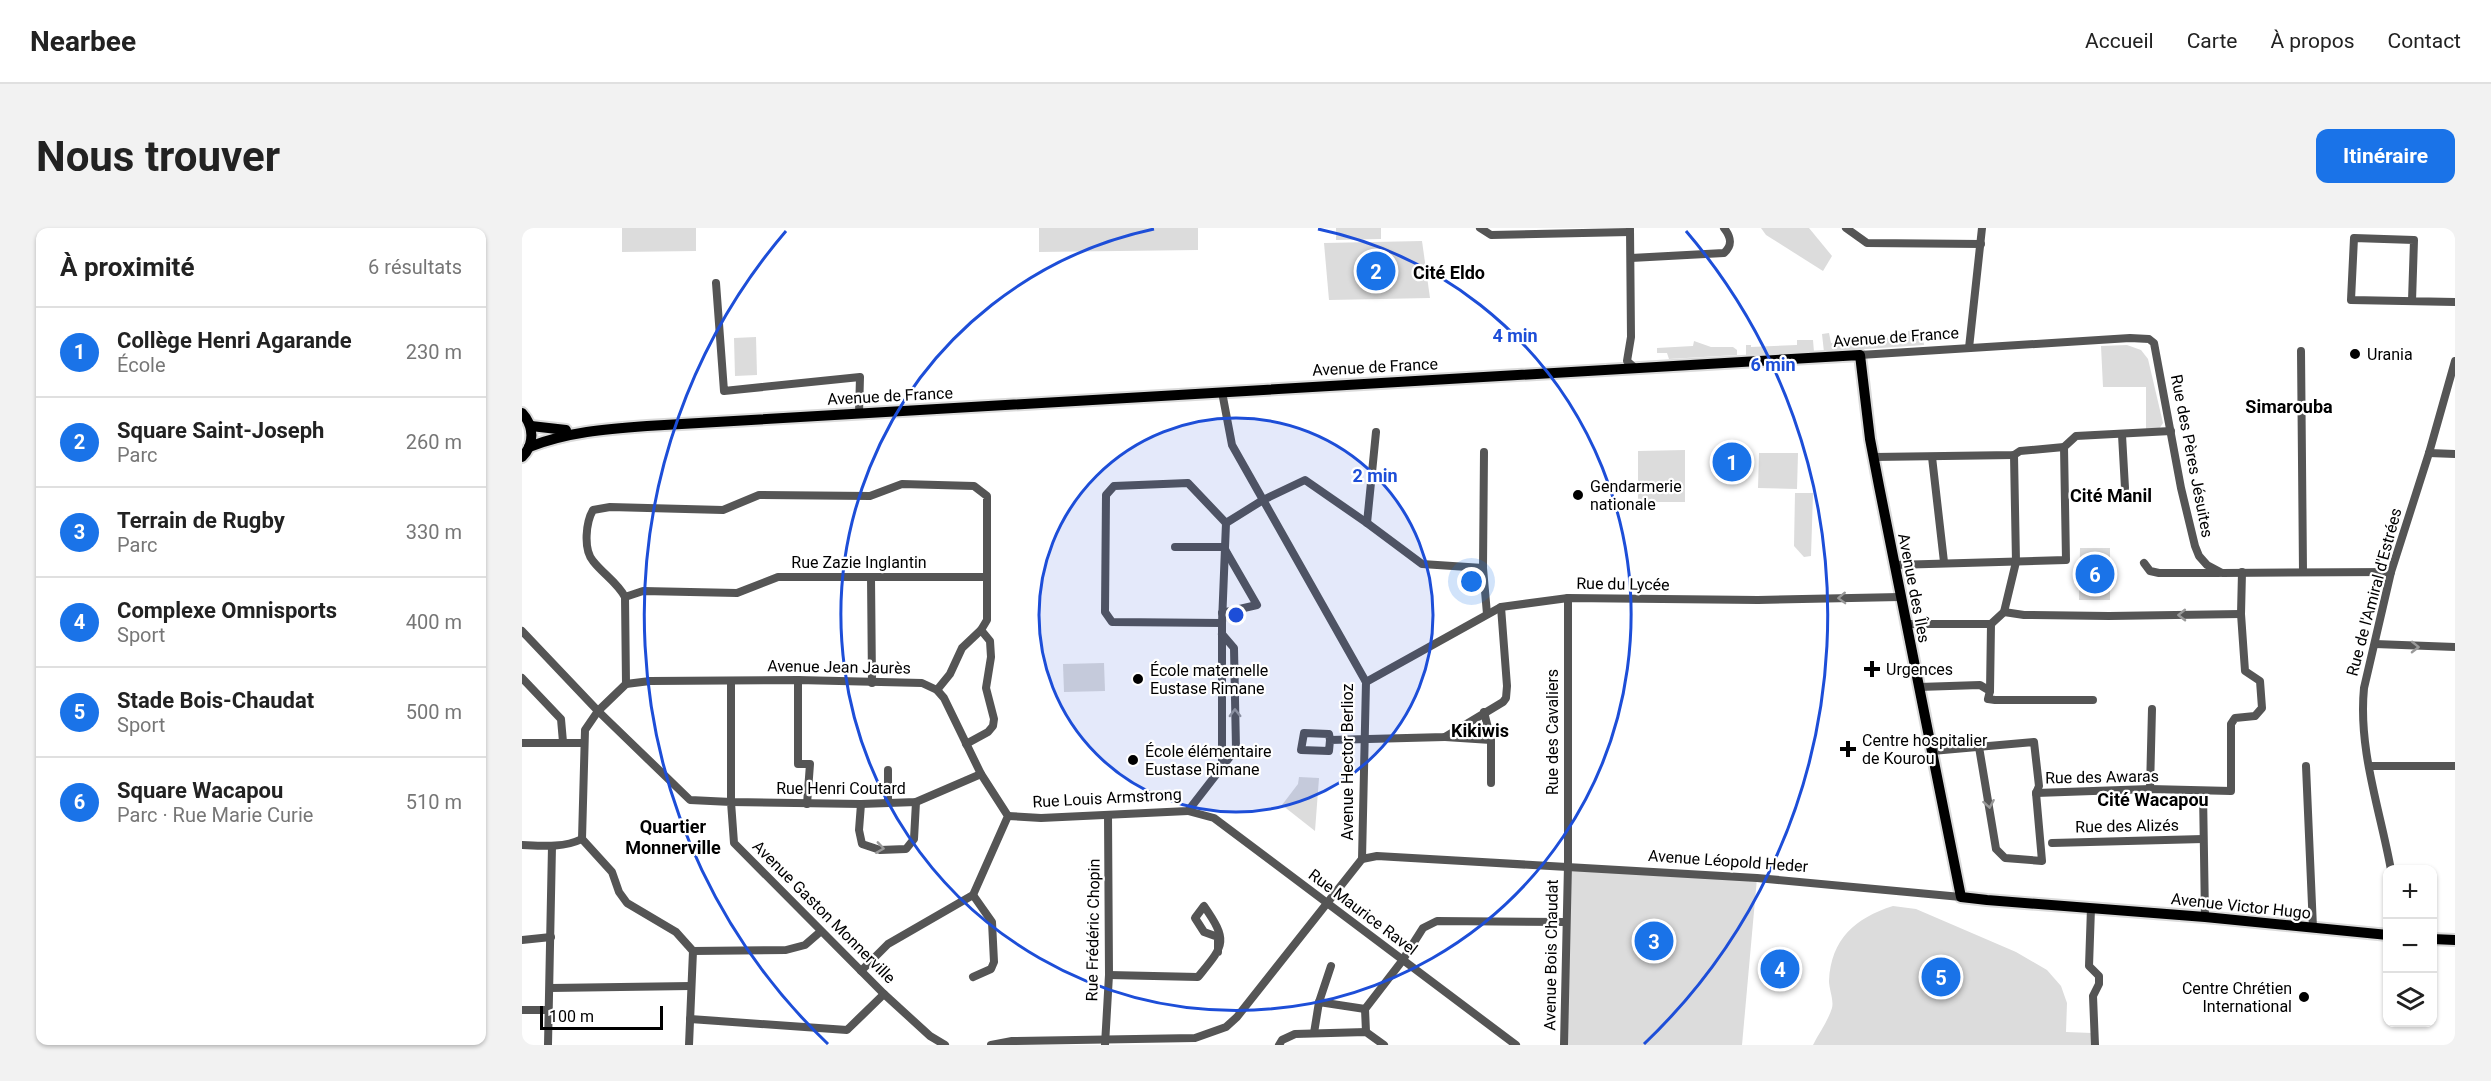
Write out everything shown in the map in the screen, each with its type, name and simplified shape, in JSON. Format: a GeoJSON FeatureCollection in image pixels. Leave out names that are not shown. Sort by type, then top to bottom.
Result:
{"type":"FeatureCollection","features":[{"type":"Feature","properties":{"kind":"main road","name":"Avenue de France"},"geometry":{"type":"LineString","coordinates":[[531,426],[552,430],[596,430],[1627,366],[1860,355]]}},
{"type":"Feature","properties":{"kind":"main road","name":"Avenue des Îles"},"geometry":{"type":"LineString","coordinates":[[1860,355],[1874,457],[1960,897]]}},
{"type":"Feature","properties":{"kind":"main road"},"geometry":{"type":"LineString","coordinates":[[522,413],[531,426],[531,441],[522,457]]}},
{"type":"Feature","properties":{"kind":"main road","name":"Avenue de France"},"geometry":{"type":"LineString","coordinates":[[529,447],[555,437],[596,430]]}},
{"type":"Feature","properties":{"kind":"main road","name":"Avenue Léopold Heder"},"geometry":{"type":"LineString","coordinates":[[1960,897],[2091,908]]}},
{"type":"Feature","properties":{"kind":"main road","name":"Avenue Victor Hugo"},"geometry":{"type":"LineString","coordinates":[[2091,908],[2205,916],[2383,935]]}},
{"type":"Feature","properties":{"kind":"main road"},"geometry":{"type":"LineString","coordinates":[[2437,939],[2455,940]]}},
{"type":"Feature","properties":{"kind":"street"},"geometry":{"type":"LineString","coordinates":[[1479,228],[1491,235],[1630,230],[1631,337],[1627,366]]}},
{"type":"Feature","properties":{"kind":"street"},"geometry":{"type":"LineString","coordinates":[[1631,258],[1724,253],[1729,249],[1731,243],[1724,228]]}},
{"type":"Feature","properties":{"kind":"street"},"geometry":{"type":"LineString","coordinates":[[1846,228],[1867,243],[1980,244]]}},
{"type":"Feature","properties":{"kind":"street"},"geometry":{"type":"LineString","coordinates":[[1969,348],[1982,228]]}},
{"type":"Feature","properties":{"kind":"street"},"geometry":{"type":"LineString","coordinates":[[2412,301],[2414,240],[2354,238],[2351,300],[2455,302]]}},
{"type":"Feature","properties":{"kind":"street"},"geometry":{"type":"LineString","coordinates":[[716,283],[724,391],[860,377],[859,413]]}},
{"type":"Feature","properties":{"kind":"street","name":"Avenue de France"},"geometry":{"type":"LineString","coordinates":[[1860,355],[2130,338],[2148,339],[2154,344]]}},
{"type":"Feature","properties":{"kind":"street","name":"Rue des Pères Jésuites"},"geometry":{"type":"LineString","coordinates":[[2154,344],[2195,546],[2206,565],[2222,573]]}},
{"type":"Feature","properties":{"kind":"street"},"geometry":{"type":"LineString","coordinates":[[2301,351],[2303,571]]}},
{"type":"Feature","properties":{"kind":"street","name":"Rue de l'Amiral d'Estrées"},"geometry":{"type":"LineString","coordinates":[[2390,865],[2365,748],[2362,705],[2364,688],[2391,572],[2429,453],[2455,361]]}},
{"type":"Feature","properties":{"kind":"street","name":"Avenue Hector Berlioz"},"geometry":{"type":"LineString","coordinates":[[991,1045],[1002,1041],[1105,1042],[1195,1038],[1226,1027],[1237,1017],[1362,858],[1366,682],[1232,445],[1222,392]]}},
{"type":"Feature","properties":{"kind":"street"},"geometry":{"type":"LineString","coordinates":[[1874,457],[2014,455],[2020,451],[2064,447],[2076,436],[2171,431]]}},
{"type":"Feature","properties":{"kind":"street"},"geometry":{"type":"LineString","coordinates":[[1367,523],[1376,432]]}},
{"type":"Feature","properties":{"kind":"street"},"geometry":{"type":"LineString","coordinates":[[2122,435],[2126,488]]}},
{"type":"Feature","properties":{"kind":"street"},"geometry":{"type":"LineString","coordinates":[[1894,565],[2066,560],[2064,447]]}},
{"type":"Feature","properties":{"kind":"street"},"geometry":{"type":"LineString","coordinates":[[1484,452],[1483,568],[1487,614]]}},
{"type":"Feature","properties":{"kind":"street"},"geometry":{"type":"LineString","coordinates":[[2429,453],[2455,454]]}},
{"type":"Feature","properties":{"kind":"street"},"geometry":{"type":"LineString","coordinates":[[1906,624],[1991,624],[2004,612],[2016,561],[2014,455]]}},
{"type":"Feature","properties":{"kind":"street"},"geometry":{"type":"LineString","coordinates":[[1932,457],[1944,562]]}},
{"type":"Feature","properties":{"kind":"street"},"geometry":{"type":"LineString","coordinates":[[1222,623],[1112,622],[1107,618],[1105,612],[1106,495],[1114,486],[1188,483],[1226,523],[1263,500],[1305,480],[1422,564],[1483,568]]}},
{"type":"Feature","properties":{"kind":"street"},"geometry":{"type":"LineString","coordinates":[[689,1045],[693,951],[676,932],[627,903],[619,892],[612,872],[582,839],[585,730],[598,711],[626,684],[625,597],[620,586],[591,559],[587,537],[589,517],[593,510],[610,507],[723,510],[759,495],[870,496],[902,484],[974,486],[987,496],[987,620],[981,630],[962,648],[950,674],[937,690],[944,698],[981,774],[1008,816],[973,895],[888,944],[861,971]]}},
{"type":"Feature","properties":{"kind":"street","name":"Rue Louis Armstrong"},"geometry":{"type":"LineString","coordinates":[[1222,767],[1222,613],[1226,523]]}},
{"type":"Feature","properties":{"kind":"street"},"geometry":{"type":"LineString","coordinates":[[1175,547],[1224,547],[1257,605],[1222,613]]}},
{"type":"Feature","properties":{"kind":"street"},"geometry":{"type":"LineString","coordinates":[[2144,563],[2150,572],[2158,573],[2391,572]]}},
{"type":"Feature","properties":{"kind":"street"},"geometry":{"type":"LineString","coordinates":[[2004,612],[2024,615],[2109,616],[2241,614],[2242,572]]}},
{"type":"Feature","properties":{"kind":"street","name":"Rue Zazie Inglantin"},"geometry":{"type":"LineString","coordinates":[[625,597],[643,591],[736,593],[778,577],[987,577]]}},
{"type":"Feature","properties":{"kind":"street"},"geometry":{"type":"LineString","coordinates":[[871,577],[872,682]]}},
{"type":"Feature","properties":{"kind":"street","name":"Rue du Lycée"},"geometry":{"type":"LineString","coordinates":[[1366,682],[1501,607],[1568,598],[1758,600],[1900,597]]}},
{"type":"Feature","properties":{"kind":"street","name":"Rue des Cavaliers"},"geometry":{"type":"LineString","coordinates":[[1568,598],[1568,865]]}},
{"type":"Feature","properties":{"kind":"street"},"geometry":{"type":"LineString","coordinates":[[1445,737],[1506,698],[1501,607]]}},
{"type":"Feature","properties":{"kind":"street","name":"Rue des Awaras"},"geometry":{"type":"LineString","coordinates":[[1979,747],[2034,742],[2039,786],[2036,793],[2150,789],[2231,791],[2231,724],[2235,718],[2255,716],[2262,708],[2260,681],[2245,671],[2241,614]]}},
{"type":"Feature","properties":{"kind":"street"},"geometry":{"type":"LineString","coordinates":[[1991,624],[1988,699],[2093,700]]}},
{"type":"Feature","properties":{"kind":"street"},"geometry":{"type":"LineString","coordinates":[[966,744],[988,732],[993,726],[994,719],[986,687],[991,657],[990,641],[981,630]]}},
{"type":"Feature","properties":{"kind":"street"},"geometry":{"type":"LineString","coordinates":[[522,631],[598,711],[690,800],[731,802]]}},
{"type":"Feature","properties":{"kind":"street","name":"Rue Louis Armstrong"},"geometry":{"type":"LineString","coordinates":[[1008,816],[1188,811],[1236,749],[1234,648],[1222,634]]}},
{"type":"Feature","properties":{"kind":"street"},"geometry":{"type":"LineString","coordinates":[[2374,644],[2455,647]]}},
{"type":"Feature","properties":{"kind":"street"},"geometry":{"type":"LineString","coordinates":[[522,678],[561,718],[563,742]]}},
{"type":"Feature","properties":{"kind":"street"},"geometry":{"type":"LineString","coordinates":[[798,680],[798,764],[810,764],[807,804]]}},
{"type":"Feature","properties":{"kind":"street","name":"Avenue Jean Jaurès"},"geometry":{"type":"LineString","coordinates":[[626,684],[650,681],[798,680],[922,683],[937,690]]}},
{"type":"Feature","properties":{"kind":"street","name":"Avenue Gaston Monnerville"},"geometry":{"type":"LineString","coordinates":[[731,681],[731,802],[734,843],[884,994],[930,1036],[945,1045]]}},
{"type":"Feature","properties":{"kind":"street"},"geometry":{"type":"LineString","coordinates":[[1919,687],[1980,685],[1990,691]]}},
{"type":"Feature","properties":{"kind":"street"},"geometry":{"type":"LineString","coordinates":[[2150,789],[2152,709]]}},
{"type":"Feature","properties":{"kind":"street"},"geometry":{"type":"LineString","coordinates":[[1484,712],[1491,740],[1491,783]]}},
{"type":"Feature","properties":{"kind":"street"},"geometry":{"type":"LineString","coordinates":[[1330,740],[1364,741],[1445,737],[1491,740]]}},
{"type":"Feature","properties":{"kind":"street"},"geometry":{"type":"LineString","coordinates":[[522,743],[584,743]]}},
{"type":"Feature","properties":{"kind":"street"},"geometry":{"type":"LineString","coordinates":[[1932,751],[1979,747],[1996,849],[2005,858],[2042,861],[2036,793]]}},
{"type":"Feature","properties":{"kind":"street"},"geometry":{"type":"LineString","coordinates":[[2306,766],[2313,928]]}},
{"type":"Feature","properties":{"kind":"street"},"geometry":{"type":"LineString","coordinates":[[2369,766],[2455,766]]}},
{"type":"Feature","properties":{"kind":"street"},"geometry":{"type":"LineString","coordinates":[[888,770],[888,802]]}},
{"type":"Feature","properties":{"kind":"street","name":"Rue Henri Coutard"},"geometry":{"type":"LineString","coordinates":[[731,802],[807,804],[916,802],[981,774]]}},
{"type":"Feature","properties":{"kind":"street"},"geometry":{"type":"LineString","coordinates":[[2203,792],[2205,916]]}},
{"type":"Feature","properties":{"kind":"street"},"geometry":{"type":"LineString","coordinates":[[861,804],[859,830],[862,844],[880,850],[906,849],[914,839],[916,802]]}},
{"type":"Feature","properties":{"kind":"street","name":"Rue Maurice Ravel"},"geometry":{"type":"LineString","coordinates":[[1188,811],[1214,818],[1516,1045]]}},
{"type":"Feature","properties":{"kind":"street","name":"Rue Frédéric Chopin"},"geometry":{"type":"LineString","coordinates":[[1105,1042],[1109,975],[1108,815]]}},
{"type":"Feature","properties":{"kind":"street"},"geometry":{"type":"LineString","coordinates":[[522,845],[552,846],[573,843],[582,839]]}},
{"type":"Feature","properties":{"kind":"street","name":"Rue des Alizés"},"geometry":{"type":"LineString","coordinates":[[2052,843],[2203,839]]}},
{"type":"Feature","properties":{"kind":"street"},"geometry":{"type":"LineString","coordinates":[[549,1045],[552,846]]}},
{"type":"Feature","properties":{"kind":"street","name":"Avenue Léopold Heder"},"geometry":{"type":"LineString","coordinates":[[1362,858],[1377,856],[1568,865],[1765,878],[1960,897]]}},
{"type":"Feature","properties":{"kind":"street","name":"Avenue Bois Chaudat"},"geometry":{"type":"LineString","coordinates":[[1564,1045],[1568,865]]}},
{"type":"Feature","properties":{"kind":"street"},"geometry":{"type":"LineString","coordinates":[[973,895],[992,922],[994,962],[991,969],[973,977]]}},
{"type":"Feature","properties":{"kind":"street"},"geometry":{"type":"LineString","coordinates":[[1109,975],[1198,977],[1218,952],[1222,939],[1217,924],[1204,906],[1195,918],[1204,932],[1218,937],[1218,952]]}},
{"type":"Feature","properties":{"kind":"street"},"geometry":{"type":"LineString","coordinates":[[2091,908],[2089,966],[2099,976],[2099,984],[2093,996],[2095,1045]]}},
{"type":"Feature","properties":{"kind":"street"},"geometry":{"type":"LineString","coordinates":[[1366,1032],[1365,1009],[1402,961],[1423,928],[1437,921],[1565,922]]}},
{"type":"Feature","properties":{"kind":"street"},"geometry":{"type":"LineString","coordinates":[[693,951],[786,950],[805,945],[820,932]]}},
{"type":"Feature","properties":{"kind":"street"},"geometry":{"type":"LineString","coordinates":[[522,940],[551,937]]}},
{"type":"Feature","properties":{"kind":"street"},"geometry":{"type":"LineString","coordinates":[[1314,1033],[1319,1002],[1331,966]]}},
{"type":"Feature","properties":{"kind":"street"},"geometry":{"type":"LineString","coordinates":[[550,988],[691,986]]}},
{"type":"Feature","properties":{"kind":"street"},"geometry":{"type":"LineString","coordinates":[[690,1019],[847,1030],[884,994]]}},
{"type":"Feature","properties":{"kind":"street"},"geometry":{"type":"LineString","coordinates":[[1319,1002],[1365,1009]]}},
{"type":"Feature","properties":{"kind":"street"},"geometry":{"type":"LineString","coordinates":[[522,1010],[548,1010]]}},
{"type":"Feature","properties":{"kind":"street"},"geometry":{"type":"LineString","coordinates":[[1279,1045],[1282,1040],[1295,1034],[1366,1032],[1384,1045]]}},
{"type":"Feature","properties":{"kind":"shaded area"},"geometry":{"type":"Polygon","coordinates":[[[622,228],[696,228],[696,251],[622,252],[622,228]]]}},
{"type":"Feature","properties":{"kind":"shaded area"},"geometry":{"type":"Polygon","coordinates":[[[1039,228],[1198,228],[1198,250],[1039,252],[1039,228]]]}},
{"type":"Feature","properties":{"kind":"shaded area"},"geometry":{"type":"Polygon","coordinates":[[[1336,228],[1381,228],[1381,239],[1336,240],[1336,228]]]}},
{"type":"Feature","properties":{"kind":"shaded area"},"geometry":{"type":"Polygon","coordinates":[[[1761,228],[1809,228],[1832,256],[1823,271],[1766,235],[1761,228]]]}},
{"type":"Feature","properties":{"kind":"shaded area"},"geometry":{"type":"Polygon","coordinates":[[[1422,241],[1430,298],[1329,300],[1324,243],[1422,241]]]}},
{"type":"Feature","properties":{"kind":"shaded area"},"geometry":{"type":"Polygon","coordinates":[[[1908,331],[1914,331],[1923,337],[1924,345],[1824,352],[1822,334],[1829,333],[1831,343],[1908,336],[1908,331]]]}},
{"type":"Feature","properties":{"kind":"shaded area"},"geometry":{"type":"Polygon","coordinates":[[[756,337],[757,375],[735,376],[734,338],[756,337]]]}},
{"type":"Feature","properties":{"kind":"shaded area"},"geometry":{"type":"Polygon","coordinates":[[[1797,340],[1813,340],[1814,352],[1746,355],[1746,345],[1751,345],[1751,347],[1797,345],[1797,340]]]}},
{"type":"Feature","properties":{"kind":"shaded area"},"geometry":{"type":"Polygon","coordinates":[[[1694,341],[1711,347],[1733,347],[1737,350],[1737,355],[1669,359],[1667,353],[1657,353],[1657,348],[1693,346],[1694,341]]]}},
{"type":"Feature","properties":{"kind":"shaded area"},"geometry":{"type":"Polygon","coordinates":[[[2127,345],[2141,350],[2148,359],[2163,423],[2159,429],[2146,431],[2146,387],[2103,387],[2101,346],[2127,345]]]}},
{"type":"Feature","properties":{"kind":"shaded area"},"geometry":{"type":"Polygon","coordinates":[[[1685,450],[1685,502],[1638,502],[1638,451],[1685,450]]]}},
{"type":"Feature","properties":{"kind":"shaded area"},"geometry":{"type":"Polygon","coordinates":[[[1759,453],[1798,453],[1797,489],[1758,488],[1759,453]]]}},
{"type":"Feature","properties":{"kind":"shaded area"},"geometry":{"type":"Polygon","coordinates":[[[1795,493],[1813,493],[1811,556],[1804,557],[1794,546],[1795,493]]]}},
{"type":"Feature","properties":{"kind":"shaded area"},"geometry":{"type":"Polygon","coordinates":[[[2080,548],[2110,548],[2110,600],[2079,600],[2080,548]]]}},
{"type":"Feature","properties":{"kind":"shaded area"},"geometry":{"type":"Polygon","coordinates":[[[1104,663],[1105,691],[1064,692],[1063,664],[1104,663]]]}},
{"type":"Feature","properties":{"kind":"shaded area"},"geometry":{"type":"Polygon","coordinates":[[[1299,777],[1319,778],[1315,831],[1282,805],[1298,784],[1299,777]]]}},
{"type":"Feature","properties":{"kind":"shaded area"},"geometry":{"type":"Polygon","coordinates":[[[1568,865],[1757,878],[1742,1045],[1564,1045],[1568,865]]]}},
{"type":"Feature","properties":{"kind":"shaded area"},"geometry":{"type":"Polygon","coordinates":[[[1893,906],[1916,909],[2016,952],[2047,970],[2061,986],[2067,1003],[2066,1032],[2092,1033],[2092,1045],[1813,1045],[1832,1008],[1829,981],[1834,953],[1840,942],[1848,932],[1867,917],[1893,906]]]}},
{"type":"Feature","properties":{"kind":"place","name":"Square Saint-Joseph"},"geometry":{"type":"Point","coordinates":[1376,271]}},
{"type":"Feature","properties":{"kind":"place","name":"Urania"},"geometry":{"type":"Point","coordinates":[2355,354]}},
{"type":"Feature","properties":{"kind":"place","name":"Collège Henri Agarande"},"geometry":{"type":"Point","coordinates":[1732,462]}},
{"type":"Feature","properties":{"kind":"place","name":"Gendarmerie nationale"},"geometry":{"type":"Point","coordinates":[1578,495]}},
{"type":"Feature","properties":{"kind":"place","name":"Square Wacapou"},"geometry":{"type":"Point","coordinates":[2095,574]}},
{"type":"Feature","properties":{"kind":"place","name":"Urgences"},"geometry":{"type":"Point","coordinates":[1872,669]}},
{"type":"Feature","properties":{"kind":"place","name":"École maternelle Eustase Rimane"},"geometry":{"type":"Point","coordinates":[1138,679]}},
{"type":"Feature","properties":{"kind":"place","name":"Centre hospitalier de Kourou"},"geometry":{"type":"Point","coordinates":[1848,749]}},
{"type":"Feature","properties":{"kind":"place","name":"École élémentaire Eustase Rimane"},"geometry":{"type":"Point","coordinates":[1133,760]}},
{"type":"Feature","properties":{"kind":"place","name":"Terrain de Rugby"},"geometry":{"type":"Point","coordinates":[1654,941]}},
{"type":"Feature","properties":{"kind":"place","name":"Complexe Omnisports"},"geometry":{"type":"Point","coordinates":[1780,969]}},
{"type":"Feature","properties":{"kind":"place","name":"Stade Bois-Chaudat"},"geometry":{"type":"Point","coordinates":[1941,977]}},
{"type":"Feature","properties":{"kind":"place","name":"Centre Chrétien International"},"geometry":{"type":"Point","coordinates":[2304,997]}},
{"type":"Feature","properties":{"kind":"district","name":"Cité Eldo"},"geometry":{"type":"Point","coordinates":[1449,272]}},
{"type":"Feature","properties":{"kind":"district","name":"Simarouba"},"geometry":{"type":"Point","coordinates":[2289,406]}},
{"type":"Feature","properties":{"kind":"district","name":"Cité Manil"},"geometry":{"type":"Point","coordinates":[2111,495]}},
{"type":"Feature","properties":{"kind":"district","name":"Kikiwis"},"geometry":{"type":"Point","coordinates":[1480,730]}},
{"type":"Feature","properties":{"kind":"district","name":"Cité Wacapou"},"geometry":{"type":"Point","coordinates":[2153,799]}},
{"type":"Feature","properties":{"kind":"district","name":"Quartier Monnerville"},"geometry":{"type":"Point","coordinates":[673,836]}}]}
